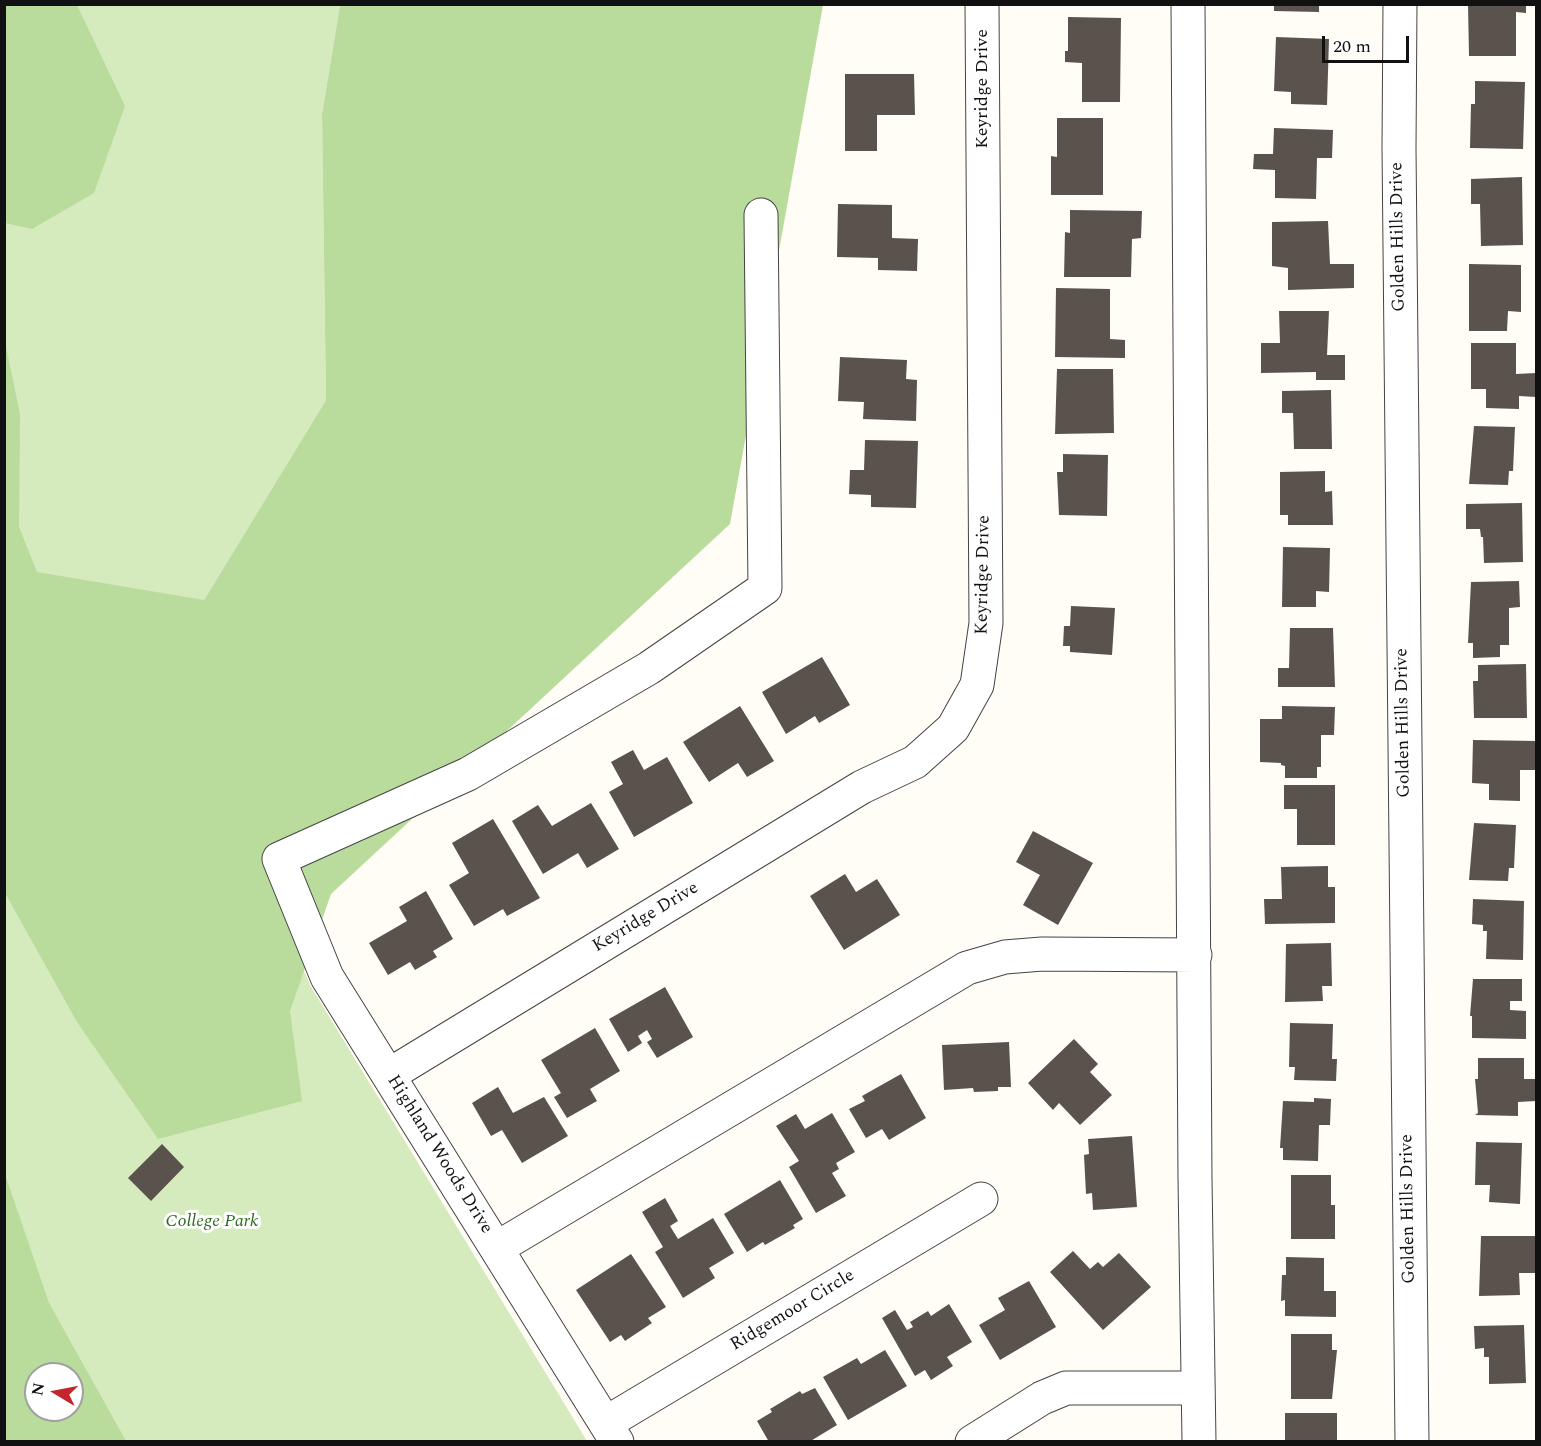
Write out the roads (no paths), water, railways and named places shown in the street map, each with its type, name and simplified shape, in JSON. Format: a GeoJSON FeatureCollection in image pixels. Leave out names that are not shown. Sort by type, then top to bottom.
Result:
{"type":"FeatureCollection","features":[{"type":"Feature","properties":{"kind":"street","name":"Keyridge Drive"},"geometry":{"type":"LineString","coordinates":[[389,1075],[862,787],[915,762],[953,728],[976,685],[986,622],[982,4]]}},
{"type":"Feature","properties":{"kind":"street"},"geometry":{"type":"LineString","coordinates":[[1188,4],[1199,1442]]}},
{"type":"Feature","properties":{"kind":"street","name":"Golden Hills Drive"},"geometry":{"type":"LineString","coordinates":[[1400,4],[1398,148],[1412,1442]]}},
{"type":"Feature","properties":{"kind":"street","name":"Highland Woods Drive"},"geometry":{"type":"LineString","coordinates":[[611,1432],[327,977],[279,859],[468,774],[649,668],[765,588],[761,214]]}},
{"type":"Feature","properties":{"kind":"street"},"geometry":{"type":"LineString","coordinates":[[497,1248],[968,968],[1005,957],[1042,954],[1194,955]]}},
{"type":"Feature","properties":{"kind":"street","name":"Ridgemoor Circle"},"geometry":{"type":"LineString","coordinates":[[611,1432],[981,1199]]}},
{"type":"Feature","properties":{"kind":"street"},"geometry":{"type":"LineString","coordinates":[[972,1442],[1042,1398],[1066,1388],[1198,1388]]}},
{"type":"Feature","properties":{"kind":"park label","name":"College Park"},"geometry":{"type":"Point","coordinates":[212,1222]}}]}
